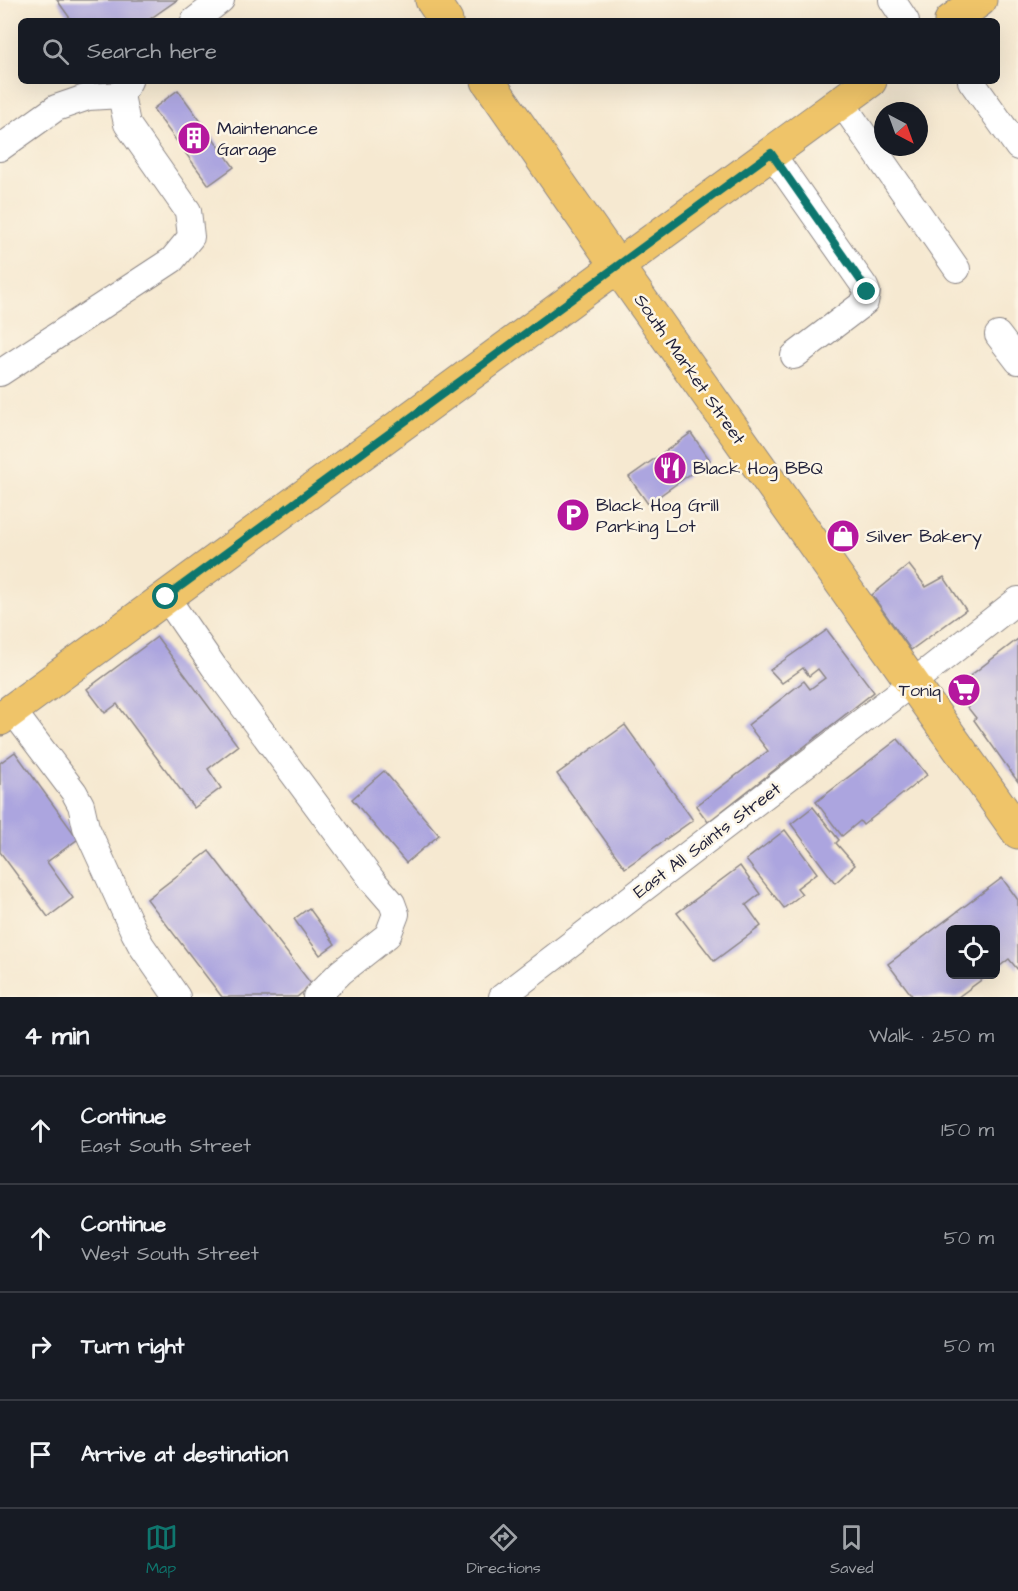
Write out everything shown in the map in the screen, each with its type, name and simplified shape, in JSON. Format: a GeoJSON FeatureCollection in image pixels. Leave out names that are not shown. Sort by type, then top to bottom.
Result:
{"type":"FeatureCollection","features":[{"type":"Feature","properties":{"kind":"main road"},"geometry":{"type":"LineString","coordinates":[[432,0],[444,18]]}},
{"type":"Feature","properties":{"kind":"main road"},"geometry":{"type":"LineString","coordinates":[[955,18],[980,0]]}},
{"type":"Feature","properties":{"kind":"main road","name":"South Market Street"},"geometry":{"type":"LineString","coordinates":[[490,84],[1018,832]]}},
{"type":"Feature","properties":{"kind":"main road"},"geometry":{"type":"LineString","coordinates":[[6,714],[866,84]]}},
{"type":"Feature","properties":{"kind":"street"},"geometry":{"type":"LineString","coordinates":[[198,18],[221,0]]}},
{"type":"Feature","properties":{"kind":"street"},"geometry":{"type":"LineString","coordinates":[[892,0],[904,18]]}},
{"type":"Feature","properties":{"kind":"street"},"geometry":{"type":"LineString","coordinates":[[973,84],[1018,147]]}},
{"type":"Feature","properties":{"kind":"street"},"geometry":{"type":"LineString","coordinates":[[0,148],[56,108],[125,88],[127,124],[188,211],[191,237],[172,260],[0,374]]}},
{"type":"Feature","properties":{"kind":"street"},"geometry":{"type":"LineString","coordinates":[[842,102],[957,269]]}},
{"type":"Feature","properties":{"kind":"street"},"geometry":{"type":"LineString","coordinates":[[771,153],[867,292],[865,302],[794,356]]}},
{"type":"Feature","properties":{"kind":"street"},"geometry":{"type":"LineString","coordinates":[[998,335],[1018,361]]}},
{"type":"Feature","properties":{"kind":"street"},"geometry":{"type":"LineString","coordinates":[[166,597],[214,667],[372,880],[392,903],[396,914],[388,935],[341,972],[316,997]]}},
{"type":"Feature","properties":{"kind":"street","name":"East All Saints Street"},"geometry":{"type":"LineString","coordinates":[[502,997],[1018,600]]}},
{"type":"Feature","properties":{"kind":"street"},"geometry":{"type":"LineString","coordinates":[[6,714],[74,792],[81,805],[86,827],[134,932],[177,997]]}},
{"type":"Feature","properties":{"kind":"building"},"geometry":{"type":"Polygon","coordinates":[[[57,0],[177,0],[151,18],[70,18],[57,0]]]}},
{"type":"Feature","properties":{"kind":"building","name":"Maintenance Garage"},"geometry":{"type":"Polygon","coordinates":[[[178,90],[234,167],[209,185],[153,109],[178,90]]]}},
{"type":"Feature","properties":{"kind":"building","name":"Black Hog BBQ"},"geometry":{"type":"Polygon","coordinates":[[[691,433],[710,460],[648,504],[629,477],[691,433]]]}},
{"type":"Feature","properties":{"kind":"building"},"geometry":{"type":"Polygon","coordinates":[[[909,565],[926,587],[944,577],[966,610],[911,650],[872,595],[909,565]]]}},
{"type":"Feature","properties":{"kind":"building"},"geometry":{"type":"Polygon","coordinates":[[[827,630],[874,692],[708,822],[696,806],[768,751],[748,725],[804,681],[810,689],[825,678],[818,669],[809,676],[803,668],[782,683],[770,670],[827,630]]]}},
{"type":"Feature","properties":{"kind":"building"},"geometry":{"type":"Polygon","coordinates":[[[157,637],[238,746],[208,769],[221,788],[194,808],[117,704],[105,713],[87,689],[157,637]]]}},
{"type":"Feature","properties":{"kind":"building"},"geometry":{"type":"Polygon","coordinates":[[[1018,639],[1018,782],[974,720],[976,718],[953,689],[1018,639]]]}},
{"type":"Feature","properties":{"kind":"building"},"geometry":{"type":"Polygon","coordinates":[[[625,725],[693,820],[625,868],[557,774],[625,725]]]}},
{"type":"Feature","properties":{"kind":"building"},"geometry":{"type":"Polygon","coordinates":[[[898,739],[927,775],[863,825],[860,821],[842,836],[816,802],[898,739]]]}},
{"type":"Feature","properties":{"kind":"building"},"geometry":{"type":"Polygon","coordinates":[[[15,752],[78,839],[47,862],[73,898],[48,917],[0,852],[0,763],[15,752]]]}},
{"type":"Feature","properties":{"kind":"building"},"geometry":{"type":"Polygon","coordinates":[[[384,771],[439,835],[406,863],[352,799],[384,771]]]}},
{"type":"Feature","properties":{"kind":"building"},"geometry":{"type":"Polygon","coordinates":[[[813,807],[839,840],[836,843],[855,865],[835,883],[791,824],[813,807]]]}},
{"type":"Feature","properties":{"kind":"building"},"geometry":{"type":"Polygon","coordinates":[[[785,830],[817,873],[797,888],[802,894],[784,908],[746,860],[785,830]]]}},
{"type":"Feature","properties":{"kind":"building"},"geometry":{"type":"Polygon","coordinates":[[[209,851],[312,985],[297,997],[222,997],[147,899],[209,851]]]}},
{"type":"Feature","properties":{"kind":"building"},"geometry":{"type":"Polygon","coordinates":[[[740,866],[760,894],[746,905],[761,926],[714,961],[677,913],[740,866]]]}},
{"type":"Feature","properties":{"kind":"building"},"geometry":{"type":"Polygon","coordinates":[[[1002,878],[1018,900],[1018,970],[1009,959],[1000,966],[1000,925],[946,925],[946,979],[983,979],[958,997],[913,997],[888,964],[1002,878]]]}},
{"type":"Feature","properties":{"kind":"building"},"geometry":{"type":"Polygon","coordinates":[[[309,908],[335,944],[320,955],[294,919],[309,908]]]}},
{"type":"Feature","properties":{"kind":"place","name":"Maintenance Garage"},"geometry":{"type":"Point","coordinates":[194,138]}},
{"type":"Feature","properties":{"kind":"place","name":"Black Hog BBQ"},"geometry":{"type":"Point","coordinates":[670,468]}},
{"type":"Feature","properties":{"kind":"place","name":"Black Hog Grill Parking Lot"},"geometry":{"type":"Point","coordinates":[573,515]}},
{"type":"Feature","properties":{"kind":"place","name":"Silver Bakery"},"geometry":{"type":"Point","coordinates":[843,536]}},
{"type":"Feature","properties":{"kind":"place","name":"Toniq"},"geometry":{"type":"Point","coordinates":[964,690]}},
{"type":"Feature","properties":{"kind":"route"},"geometry":{"type":"LineString","coordinates":[[166,597],[771,153],[867,292]]}}]}
